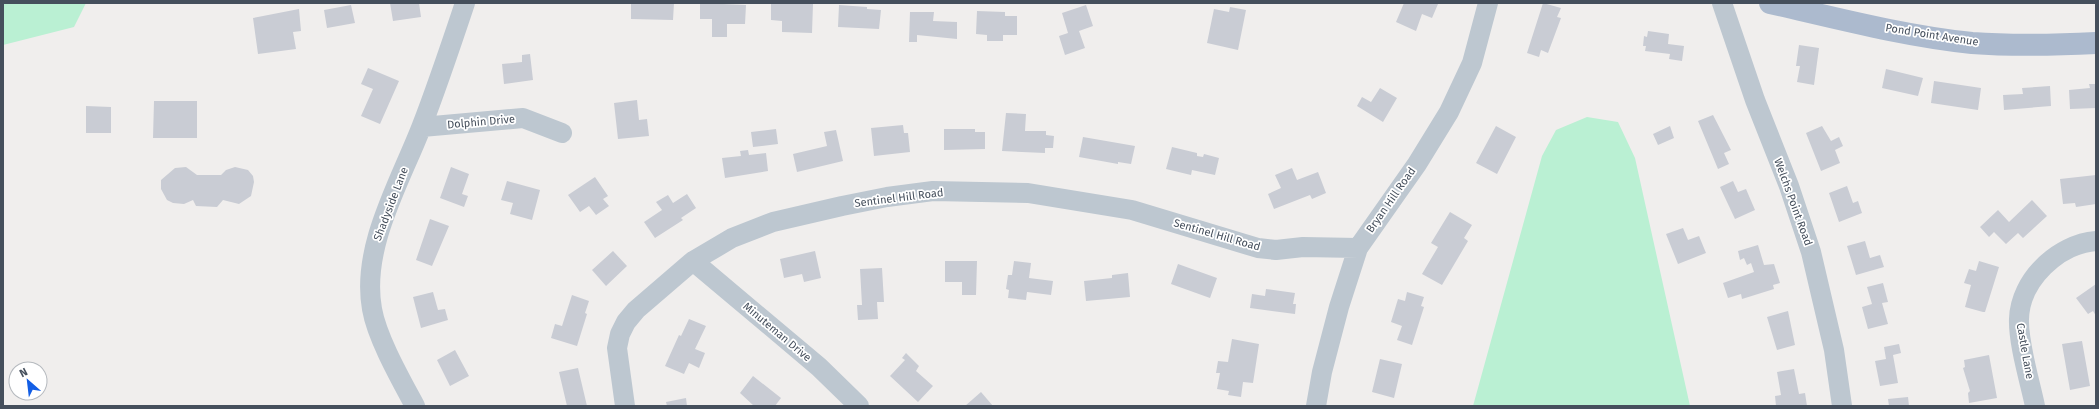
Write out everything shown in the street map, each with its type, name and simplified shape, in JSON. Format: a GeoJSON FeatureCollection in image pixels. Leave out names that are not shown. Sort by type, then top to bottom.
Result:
{"type":"FeatureCollection","features":[{"type":"Feature","properties":{"kind":"main road","name":"Pond Point Avenue"},"geometry":{"type":"LineString","coordinates":[[1770,3],[1907,33],[1972,43],[2026,45],[2096,43]]}},
{"type":"Feature","properties":{"kind":"street","name":"Shadyside Lane"},"geometry":{"type":"LineString","coordinates":[[415,406],[385,346],[372,310],[370,278],[373,252],[422,127],[466,3]]}},
{"type":"Feature","properties":{"kind":"street","name":"Bryan Hill Road"},"geometry":{"type":"LineString","coordinates":[[1316,406],[1322,372],[1339,307],[1358,248],[1417,164],[1449,112],[1472,63],[1488,3]]}},
{"type":"Feature","properties":{"kind":"street","name":"Welchs Point Road"},"geometry":{"type":"LineString","coordinates":[[1722,3],[1755,100],[1789,186],[1811,252],[1834,350],[1842,406]]}},
{"type":"Feature","properties":{"kind":"street","name":"Dolphin Drive"},"geometry":{"type":"LineString","coordinates":[[422,127],[523,118],[562,133]]}},
{"type":"Feature","properties":{"kind":"street","name":"Sentinel Hill Road"},"geometry":{"type":"LineString","coordinates":[[625,406],[617,348],[620,334],[626,322],[636,310],[693,261],[732,238],[773,222],[842,206],[887,197],[934,191],[1028,193],[1132,210],[1258,248],[1276,250],[1310,247],[1358,248]]}},
{"type":"Feature","properties":{"kind":"street","name":"Castle Lane"},"geometry":{"type":"LineString","coordinates":[[2035,406],[2020,331],[2021,307],[2028,290],[2039,271],[2054,257],[2068,249],[2086,242],[2096,241]]}},
{"type":"Feature","properties":{"kind":"street","name":"Minuteman Drive"},"geometry":{"type":"LineString","coordinates":[[693,261],[819,367],[859,406]]}},
{"type":"Feature","properties":{"kind":"green space"},"geometry":{"type":"Polygon","coordinates":[[[3,3],[86,3],[74,27],[3,45],[3,3]]]}},
{"type":"Feature","properties":{"kind":"green space"},"geometry":{"type":"Polygon","coordinates":[[[1587,117],[1618,122],[1635,158],[1690,406],[1473,406],[1542,156],[1556,130],[1587,117]]]}},
{"type":"Feature","properties":{"kind":"building"},"geometry":{"type":"Polygon","coordinates":[[[390,3],[419,3],[421,17],[393,21],[390,3]]]}},
{"type":"Feature","properties":{"kind":"building"},"geometry":{"type":"Polygon","coordinates":[[[631,3],[674,3],[673,20],[631,19],[631,3]]]}},
{"type":"Feature","properties":{"kind":"building"},"geometry":{"type":"Polygon","coordinates":[[[700,3],[746,5],[745,24],[727,24],[727,37],[712,37],[712,19],[700,19],[700,3]]]}},
{"type":"Feature","properties":{"kind":"building"},"geometry":{"type":"Polygon","coordinates":[[[771,3],[813,4],[812,33],[782,32],[782,21],[771,20],[771,3]]]}},
{"type":"Feature","properties":{"kind":"building"},"geometry":{"type":"Polygon","coordinates":[[[1404,3],[1438,4],[1432,18],[1422,14],[1416,31],[1396,22],[1404,3]]]}},
{"type":"Feature","properties":{"kind":"building"},"geometry":{"type":"Polygon","coordinates":[[[1543,3],[1561,8],[1557,17],[1561,18],[1548,53],[1541,50],[1539,57],[1527,53],[1543,3]]]}},
{"type":"Feature","properties":{"kind":"building"},"geometry":{"type":"Polygon","coordinates":[[[351,5],[355,23],[327,28],[324,10],[351,5]]]}},
{"type":"Feature","properties":{"kind":"building"},"geometry":{"type":"Polygon","coordinates":[[[839,5],[867,7],[867,9],[881,10],[879,29],[838,27],[839,5]]]}},
{"type":"Feature","properties":{"kind":"building"},"geometry":{"type":"Polygon","coordinates":[[[1086,5],[1093,26],[1079,31],[1085,48],[1065,55],[1059,36],[1068,33],[1062,13],[1086,5]]]}},
{"type":"Feature","properties":{"kind":"building"},"geometry":{"type":"Polygon","coordinates":[[[1230,7],[1246,10],[1238,50],[1207,43],[1214,9],[1229,12],[1230,7]]]}},
{"type":"Feature","properties":{"kind":"building"},"geometry":{"type":"Polygon","coordinates":[[[299,9],[301,31],[293,32],[296,49],[258,54],[253,18],[299,9]]]}},
{"type":"Feature","properties":{"kind":"building"},"geometry":{"type":"Polygon","coordinates":[[[977,11],[1005,12],[1005,16],[1017,16],[1017,35],[1003,35],[1003,41],[987,41],[987,35],[976,34],[977,11]]]}},
{"type":"Feature","properties":{"kind":"building"},"geometry":{"type":"Polygon","coordinates":[[[910,12],[934,12],[933,21],[957,22],[957,39],[917,35],[917,42],[909,42],[910,12]]]}},
{"type":"Feature","properties":{"kind":"building"},"geometry":{"type":"Polygon","coordinates":[[[1648,31],[1669,34],[1668,44],[1684,46],[1682,61],[1669,59],[1670,54],[1645,51],[1646,46],[1643,46],[1644,36],[1647,37],[1648,31]]]}},
{"type":"Feature","properties":{"kind":"building"},"geometry":{"type":"Polygon","coordinates":[[[1799,45],[1819,48],[1814,85],[1797,82],[1800,66],[1796,66],[1799,45]]]}},
{"type":"Feature","properties":{"kind":"building"},"geometry":{"type":"Polygon","coordinates":[[[530,54],[533,80],[504,84],[502,64],[522,62],[522,55],[530,54]]]}},
{"type":"Feature","properties":{"kind":"building"},"geometry":{"type":"Polygon","coordinates":[[[368,68],[399,81],[380,124],[361,116],[373,89],[361,84],[368,68]]]}},
{"type":"Feature","properties":{"kind":"building"},"geometry":{"type":"Polygon","coordinates":[[[1886,69],[1923,78],[1918,96],[1882,88],[1886,69]]]}},
{"type":"Feature","properties":{"kind":"building"},"geometry":{"type":"Polygon","coordinates":[[[1934,81],[1981,88],[1978,110],[1931,103],[1934,81]]]}},
{"type":"Feature","properties":{"kind":"building"},"geometry":{"type":"Polygon","coordinates":[[[2089,84],[2096,84],[2096,108],[2070,109],[2069,90],[2090,88],[2089,84]]]}},
{"type":"Feature","properties":{"kind":"building"},"geometry":{"type":"Polygon","coordinates":[[[2050,86],[2051,106],[2004,110],[2003,95],[2023,94],[2022,88],[2050,86]]]}},
{"type":"Feature","properties":{"kind":"building"},"geometry":{"type":"Polygon","coordinates":[[[1380,88],[1397,98],[1383,122],[1357,106],[1362,97],[1371,102],[1380,88]]]}},
{"type":"Feature","properties":{"kind":"building"},"geometry":{"type":"Polygon","coordinates":[[[637,100],[639,120],[647,119],[649,136],[618,139],[614,103],[637,100]]]}},
{"type":"Feature","properties":{"kind":"building"},"geometry":{"type":"Polygon","coordinates":[[[154,101],[197,101],[197,138],[153,138],[154,101]]]}},
{"type":"Feature","properties":{"kind":"building"},"geometry":{"type":"Polygon","coordinates":[[[86,106],[111,107],[111,133],[86,133],[86,106]]]}},
{"type":"Feature","properties":{"kind":"building"},"geometry":{"type":"Polygon","coordinates":[[[1006,113],[1026,114],[1025,131],[1046,131],[1046,135],[1054,136],[1053,148],[1045,148],[1045,153],[1002,151],[1006,113]]]}},
{"type":"Feature","properties":{"kind":"building"},"geometry":{"type":"Polygon","coordinates":[[[1713,115],[1731,150],[1724,153],[1729,164],[1718,169],[1698,121],[1713,115]]]}},
{"type":"Feature","properties":{"kind":"building"},"geometry":{"type":"Polygon","coordinates":[[[903,125],[904,133],[908,133],[910,152],[874,156],[871,128],[903,125]]]}},
{"type":"Feature","properties":{"kind":"building"},"geometry":{"type":"Polygon","coordinates":[[[1496,126],[1516,137],[1497,174],[1476,163],[1496,126]]]}},
{"type":"Feature","properties":{"kind":"building"},"geometry":{"type":"Polygon","coordinates":[[[1670,126],[1674,138],[1658,145],[1653,134],[1670,126]]]}},
{"type":"Feature","properties":{"kind":"building"},"geometry":{"type":"Polygon","coordinates":[[[1822,126],[1831,141],[1839,137],[1843,146],[1835,150],[1840,163],[1821,171],[1806,133],[1822,126]]]}},
{"type":"Feature","properties":{"kind":"building"},"geometry":{"type":"Polygon","coordinates":[[[776,129],[778,144],[753,147],[751,132],[776,129]]]}},
{"type":"Feature","properties":{"kind":"building"},"geometry":{"type":"Polygon","coordinates":[[[944,129],[975,129],[975,132],[985,132],[985,149],[944,150],[944,129]]]}},
{"type":"Feature","properties":{"kind":"building"},"geometry":{"type":"Polygon","coordinates":[[[836,130],[843,161],[797,172],[793,154],[827,146],[824,132],[836,130]]]}},
{"type":"Feature","properties":{"kind":"building"},"geometry":{"type":"Polygon","coordinates":[[[1083,137],[1135,146],[1131,164],[1118,162],[1118,164],[1079,157],[1083,137]]]}},
{"type":"Feature","properties":{"kind":"building"},"geometry":{"type":"Polygon","coordinates":[[[1172,147],[1197,153],[1197,156],[1203,157],[1204,154],[1219,158],[1215,175],[1192,170],[1191,175],[1166,169],[1172,147]]]}},
{"type":"Feature","properties":{"kind":"building"},"geometry":{"type":"Polygon","coordinates":[[[748,150],[749,155],[766,153],[768,171],[725,178],[722,158],[741,156],[740,151],[748,150]]]}},
{"type":"Feature","properties":{"kind":"building"},"geometry":{"type":"Polygon","coordinates":[[[186,167],[197,175],[221,175],[226,170],[235,167],[248,170],[253,176],[254,182],[251,196],[239,204],[223,200],[217,207],[196,206],[193,200],[184,204],[173,203],[167,200],[161,189],[161,180],[175,168],[186,167]]]}},
{"type":"Feature","properties":{"kind":"building"},"geometry":{"type":"Polygon","coordinates":[[[451,167],[469,174],[462,194],[468,196],[464,207],[440,198],[451,167]]]}},
{"type":"Feature","properties":{"kind":"building"},"geometry":{"type":"Polygon","coordinates":[[[1292,168],[1297,180],[1318,172],[1326,193],[1312,199],[1310,195],[1274,209],[1268,194],[1281,188],[1275,175],[1292,168]]]}},
{"type":"Feature","properties":{"kind":"building"},"geometry":{"type":"Polygon","coordinates":[[[2096,175],[2096,204],[2076,207],[2075,203],[2063,204],[2060,179],[2096,175]]]}},
{"type":"Feature","properties":{"kind":"building"},"geometry":{"type":"Polygon","coordinates":[[[595,177],[608,196],[603,199],[609,206],[596,215],[589,206],[580,212],[568,195],[595,177]]]}},
{"type":"Feature","properties":{"kind":"building"},"geometry":{"type":"Polygon","coordinates":[[[507,181],[540,190],[532,220],[510,214],[513,203],[501,200],[507,181]]]}},
{"type":"Feature","properties":{"kind":"building"},"geometry":{"type":"Polygon","coordinates":[[[1733,181],[1738,192],[1746,189],[1755,210],[1735,219],[1720,187],[1733,181]]]}},
{"type":"Feature","properties":{"kind":"building"},"geometry":{"type":"Polygon","coordinates":[[[1847,186],[1853,203],[1858,201],[1862,213],[1839,222],[1829,193],[1847,186]]]}},
{"type":"Feature","properties":{"kind":"building"},"geometry":{"type":"Polygon","coordinates":[[[687,194],[696,208],[681,218],[683,220],[655,238],[644,222],[662,210],[656,202],[668,195],[673,203],[687,194]]]}},
{"type":"Feature","properties":{"kind":"building"},"geometry":{"type":"Polygon","coordinates":[[[2032,200],[2047,216],[2023,238],[2018,233],[2006,244],[1994,232],[1989,237],[1980,227],[1998,210],[2009,222],[2032,200]]]}},
{"type":"Feature","properties":{"kind":"building"},"geometry":{"type":"Polygon","coordinates":[[[1450,212],[1472,225],[1464,238],[1468,241],[1442,285],[1422,274],[1438,247],[1431,243],[1450,212]]]}},
{"type":"Feature","properties":{"kind":"building"},"geometry":{"type":"Polygon","coordinates":[[[430,219],[449,226],[432,266],[416,260],[430,219]]]}},
{"type":"Feature","properties":{"kind":"building"},"geometry":{"type":"Polygon","coordinates":[[[1683,228],[1688,240],[1699,236],[1706,253],[1678,264],[1666,234],[1683,228]]]}},
{"type":"Feature","properties":{"kind":"building"},"geometry":{"type":"Polygon","coordinates":[[[1865,241],[1870,258],[1880,255],[1884,267],[1856,275],[1847,246],[1865,241]]]}},
{"type":"Feature","properties":{"kind":"building"},"geometry":{"type":"Polygon","coordinates":[[[1758,245],[1764,265],[1774,264],[1780,283],[1773,285],[1774,289],[1742,299],[1741,294],[1728,298],[1723,283],[1754,272],[1751,263],[1747,265],[1744,258],[1740,260],[1738,251],[1758,245]]]}},
{"type":"Feature","properties":{"kind":"building"},"geometry":{"type":"Polygon","coordinates":[[[613,251],[627,266],[606,286],[592,270],[613,251]]]}},
{"type":"Feature","properties":{"kind":"building"},"geometry":{"type":"Polygon","coordinates":[[[815,251],[821,278],[804,282],[802,274],[784,278],[780,259],[815,251]]]}},
{"type":"Feature","properties":{"kind":"building"},"geometry":{"type":"Polygon","coordinates":[[[945,261],[977,261],[976,295],[962,295],[962,282],[945,282],[945,261]]]}},
{"type":"Feature","properties":{"kind":"building"},"geometry":{"type":"Polygon","coordinates":[[[1014,261],[1031,263],[1029,278],[1053,281],[1051,295],[1027,292],[1026,300],[1008,298],[1009,290],[1006,289],[1008,275],[1012,275],[1014,261]]]}},
{"type":"Feature","properties":{"kind":"building"},"geometry":{"type":"Polygon","coordinates":[[[1979,261],[1999,267],[1985,312],[1965,307],[1971,285],[1964,283],[1969,269],[1976,271],[1979,261]]]}},
{"type":"Feature","properties":{"kind":"building"},"geometry":{"type":"Polygon","coordinates":[[[1178,264],[1217,278],[1210,298],[1171,284],[1178,264]]]}},
{"type":"Feature","properties":{"kind":"building"},"geometry":{"type":"Polygon","coordinates":[[[882,268],[884,302],[877,302],[878,319],[858,320],[857,305],[862,305],[860,269],[882,268]]]}},
{"type":"Feature","properties":{"kind":"building"},"geometry":{"type":"Polygon","coordinates":[[[1128,273],[1130,297],[1086,301],[1084,281],[1112,278],[1112,275],[1128,273]]]}},
{"type":"Feature","properties":{"kind":"building"},"geometry":{"type":"Polygon","coordinates":[[[1883,283],[1888,302],[1882,303],[1888,324],[1868,329],[1862,307],[1872,304],[1867,287],[1883,283]]]}},
{"type":"Feature","properties":{"kind":"building"},"geometry":{"type":"Polygon","coordinates":[[[2096,284],[2096,316],[2093,311],[2088,314],[2076,298],[2096,284]]]}},
{"type":"Feature","properties":{"kind":"building"},"geometry":{"type":"Polygon","coordinates":[[[1266,289],[1295,293],[1293,304],[1296,304],[1295,314],[1250,308],[1252,294],[1265,296],[1266,289]]]}},
{"type":"Feature","properties":{"kind":"building"},"geometry":{"type":"Polygon","coordinates":[[[433,292],[438,310],[445,309],[448,320],[421,328],[413,297],[433,292]]]}},
{"type":"Feature","properties":{"kind":"building"},"geometry":{"type":"Polygon","coordinates":[[[1407,292],[1424,297],[1421,306],[1424,307],[1412,345],[1397,340],[1402,326],[1391,322],[1398,299],[1405,301],[1407,292]]]}},
{"type":"Feature","properties":{"kind":"building"},"geometry":{"type":"Polygon","coordinates":[[[572,295],[589,301],[585,313],[587,314],[577,346],[551,338],[555,324],[562,326],[572,295]]]}},
{"type":"Feature","properties":{"kind":"building"},"geometry":{"type":"Polygon","coordinates":[[[1788,311],[1795,345],[1777,350],[1767,317],[1788,311]]]}},
{"type":"Feature","properties":{"kind":"building"},"geometry":{"type":"Polygon","coordinates":[[[689,319],[706,326],[695,349],[705,353],[699,368],[689,363],[684,374],[665,366],[679,335],[681,336],[689,319]]]}},
{"type":"Feature","properties":{"kind":"building"},"geometry":{"type":"Polygon","coordinates":[[[1232,339],[1259,344],[1253,383],[1243,382],[1241,397],[1228,395],[1229,391],[1217,389],[1220,373],[1216,373],[1218,361],[1228,362],[1232,339]]]}},
{"type":"Feature","properties":{"kind":"building"},"geometry":{"type":"Polygon","coordinates":[[[2082,341],[2090,386],[2070,390],[2062,344],[2082,341]]]}},
{"type":"Feature","properties":{"kind":"building"},"geometry":{"type":"Polygon","coordinates":[[[1899,344],[1901,353],[1893,355],[1898,383],[1880,386],[1875,361],[1886,359],[1884,347],[1899,344]]]}},
{"type":"Feature","properties":{"kind":"building"},"geometry":{"type":"Polygon","coordinates":[[[455,350],[469,376],[450,386],[437,360],[455,350]]]}},
{"type":"Feature","properties":{"kind":"building"},"geometry":{"type":"Polygon","coordinates":[[[906,353],[919,366],[916,371],[933,386],[918,402],[890,376],[905,360],[902,358],[906,353]]]}},
{"type":"Feature","properties":{"kind":"building"},"geometry":{"type":"Polygon","coordinates":[[[1989,355],[1997,398],[1969,403],[1968,393],[1970,391],[1963,368],[1965,367],[1964,360],[1989,355]]]}},
{"type":"Feature","properties":{"kind":"building"},"geometry":{"type":"Polygon","coordinates":[[[1380,359],[1402,364],[1394,398],[1372,392],[1380,359]]]}},
{"type":"Feature","properties":{"kind":"building"},"geometry":{"type":"Polygon","coordinates":[[[578,368],[587,406],[567,406],[559,372],[578,368]]]}},
{"type":"Feature","properties":{"kind":"building"},"geometry":{"type":"Polygon","coordinates":[[[1794,369],[1799,394],[1805,393],[1807,406],[1776,406],[1775,396],[1781,395],[1777,372],[1794,369]]]}},
{"type":"Feature","properties":{"kind":"building"},"geometry":{"type":"Polygon","coordinates":[[[753,376],[781,398],[775,406],[754,406],[740,393],[753,376]]]}},
{"type":"Feature","properties":{"kind":"building"},"geometry":{"type":"Polygon","coordinates":[[[981,392],[993,406],[965,406],[981,392]]]}},
{"type":"Feature","properties":{"kind":"building"},"geometry":{"type":"Polygon","coordinates":[[[1908,397],[1909,406],[1889,406],[1888,399],[1908,397]]]}},
{"type":"Feature","properties":{"kind":"building"},"geometry":{"type":"Polygon","coordinates":[[[686,398],[687,406],[667,406],[666,402],[686,398]]]}}]}
